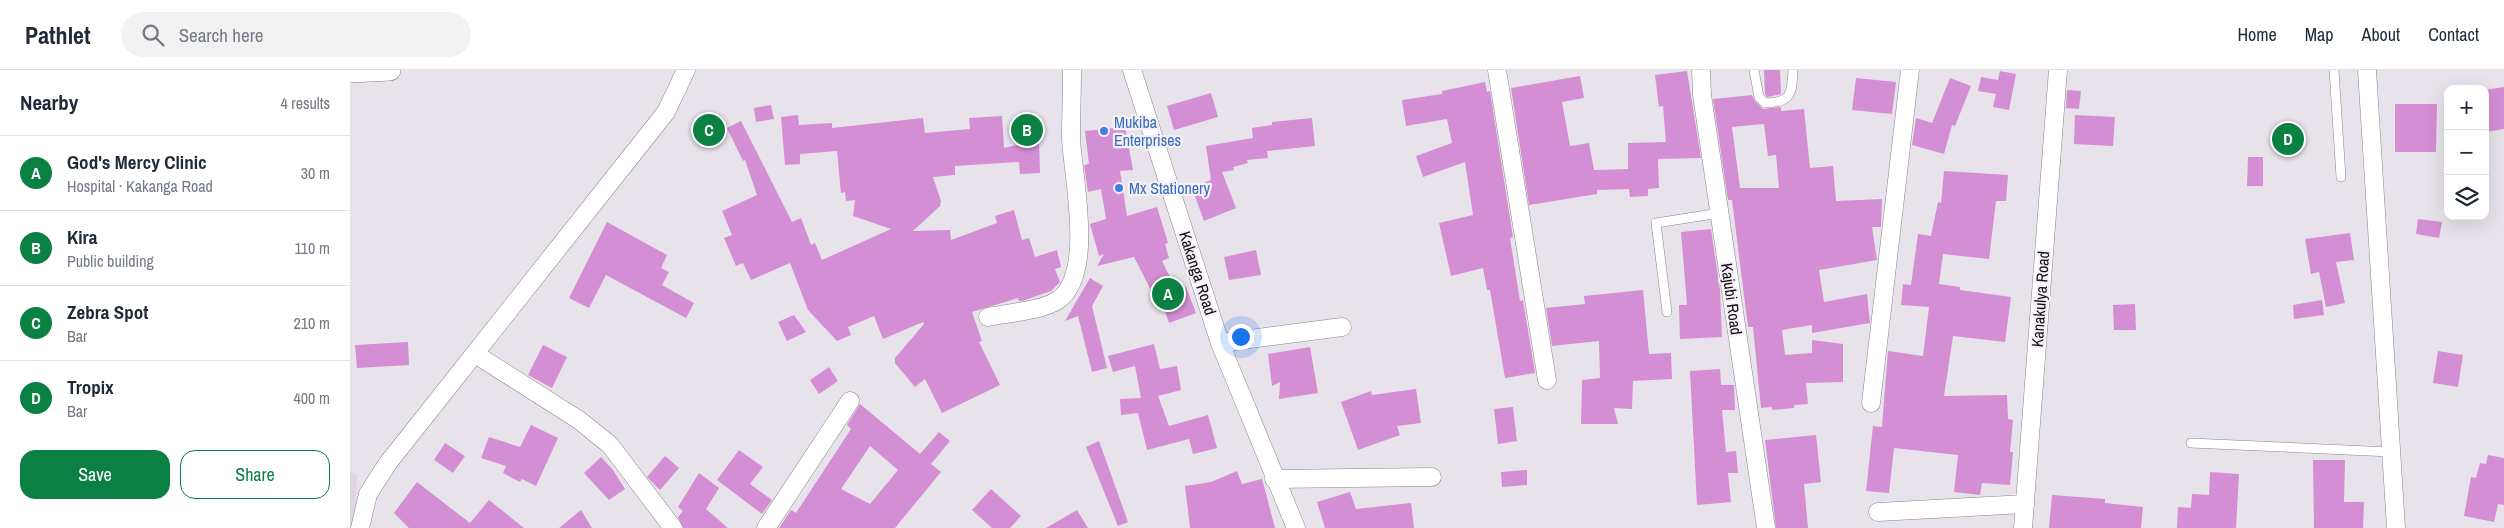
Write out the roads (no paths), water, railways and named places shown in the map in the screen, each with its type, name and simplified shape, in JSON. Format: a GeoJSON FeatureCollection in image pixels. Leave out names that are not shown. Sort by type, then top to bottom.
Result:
{"type":"FeatureCollection","features":[{"type":"Feature","properties":{"kind":"street"},"geometry":{"type":"LineString","coordinates":[[350,72],[390,70]]}},
{"type":"Feature","properties":{"kind":"street"},"geometry":{"type":"LineString","coordinates":[[357,525],[368,494],[388,463],[666,112],[686,70]]}},
{"type":"Feature","properties":{"kind":"street"},"geometry":{"type":"LineString","coordinates":[[988,317],[1047,305],[1059,299],[1075,276],[1078,260],[1078,230],[1071,139],[1072,70]]}},
{"type":"Feature","properties":{"kind":"street","name":"Kakanga Road"},"geometry":{"type":"LineString","coordinates":[[1132,70],[1220,343],[1296,528]]}},
{"type":"Feature","properties":{"kind":"street"},"geometry":{"type":"LineString","coordinates":[[1497,70],[1547,380]]}},
{"type":"Feature","properties":{"kind":"street","name":"Kajubi Road"},"geometry":{"type":"LineString","coordinates":[[1701,70],[1702,95],[1766,528]]}},
{"type":"Feature","properties":{"kind":"street"},"geometry":{"type":"LineString","coordinates":[[1871,404],[1910,70]]}},
{"type":"Feature","properties":{"kind":"street","name":"Kanakulya Road"},"geometry":{"type":"LineString","coordinates":[[2023,528],[2058,70]]}},
{"type":"Feature","properties":{"kind":"street"},"geometry":{"type":"LineString","coordinates":[[2367,70],[2396,528]]}},
{"type":"Feature","properties":{"kind":"street"},"geometry":{"type":"LineString","coordinates":[[1220,343],[1342,327]]}},
{"type":"Feature","properties":{"kind":"street"},"geometry":{"type":"LineString","coordinates":[[475,354],[579,420],[610,445],[674,528]]}},
{"type":"Feature","properties":{"kind":"street"},"geometry":{"type":"LineString","coordinates":[[766,528],[850,401]]}},
{"type":"Feature","properties":{"kind":"street"},"geometry":{"type":"LineString","coordinates":[[1274,478],[1432,476]]}},
{"type":"Feature","properties":{"kind":"street"},"geometry":{"type":"LineString","coordinates":[[1878,512],[2025,504]]}},
{"type":"Feature","properties":{"kind":"lane"},"geometry":{"type":"LineString","coordinates":[[1754,70],[1759,98],[1765,103],[1772,103],[1786,100],[1791,92],[1793,70]]}},
{"type":"Feature","properties":{"kind":"lane"},"geometry":{"type":"LineString","coordinates":[[2334,70],[2341,177]]}},
{"type":"Feature","properties":{"kind":"lane"},"geometry":{"type":"LineString","coordinates":[[1667,312],[1656,223],[1720,213]]}},
{"type":"Feature","properties":{"kind":"lane"},"geometry":{"type":"LineString","coordinates":[[2191,443],[2391,452]]}},
{"type":"Feature","properties":{"kind":"place","name":"Zebra Spot"},"geometry":{"type":"Point","coordinates":[709,130]}},
{"type":"Feature","properties":{"kind":"place","name":"Kira"},"geometry":{"type":"Point","coordinates":[1027,130]}},
{"type":"Feature","properties":{"kind":"place","name":"Mukiba Enterprises"},"geometry":{"type":"Point","coordinates":[1104,131]}},
{"type":"Feature","properties":{"kind":"place","name":"Tropix"},"geometry":{"type":"Point","coordinates":[2288,139]}},
{"type":"Feature","properties":{"kind":"place","name":"Mx Stationery"},"geometry":{"type":"Point","coordinates":[1119,188]}},
{"type":"Feature","properties":{"kind":"place","name":"God's Mercy Clinic"},"geometry":{"type":"Point","coordinates":[1168,294]}}]}
